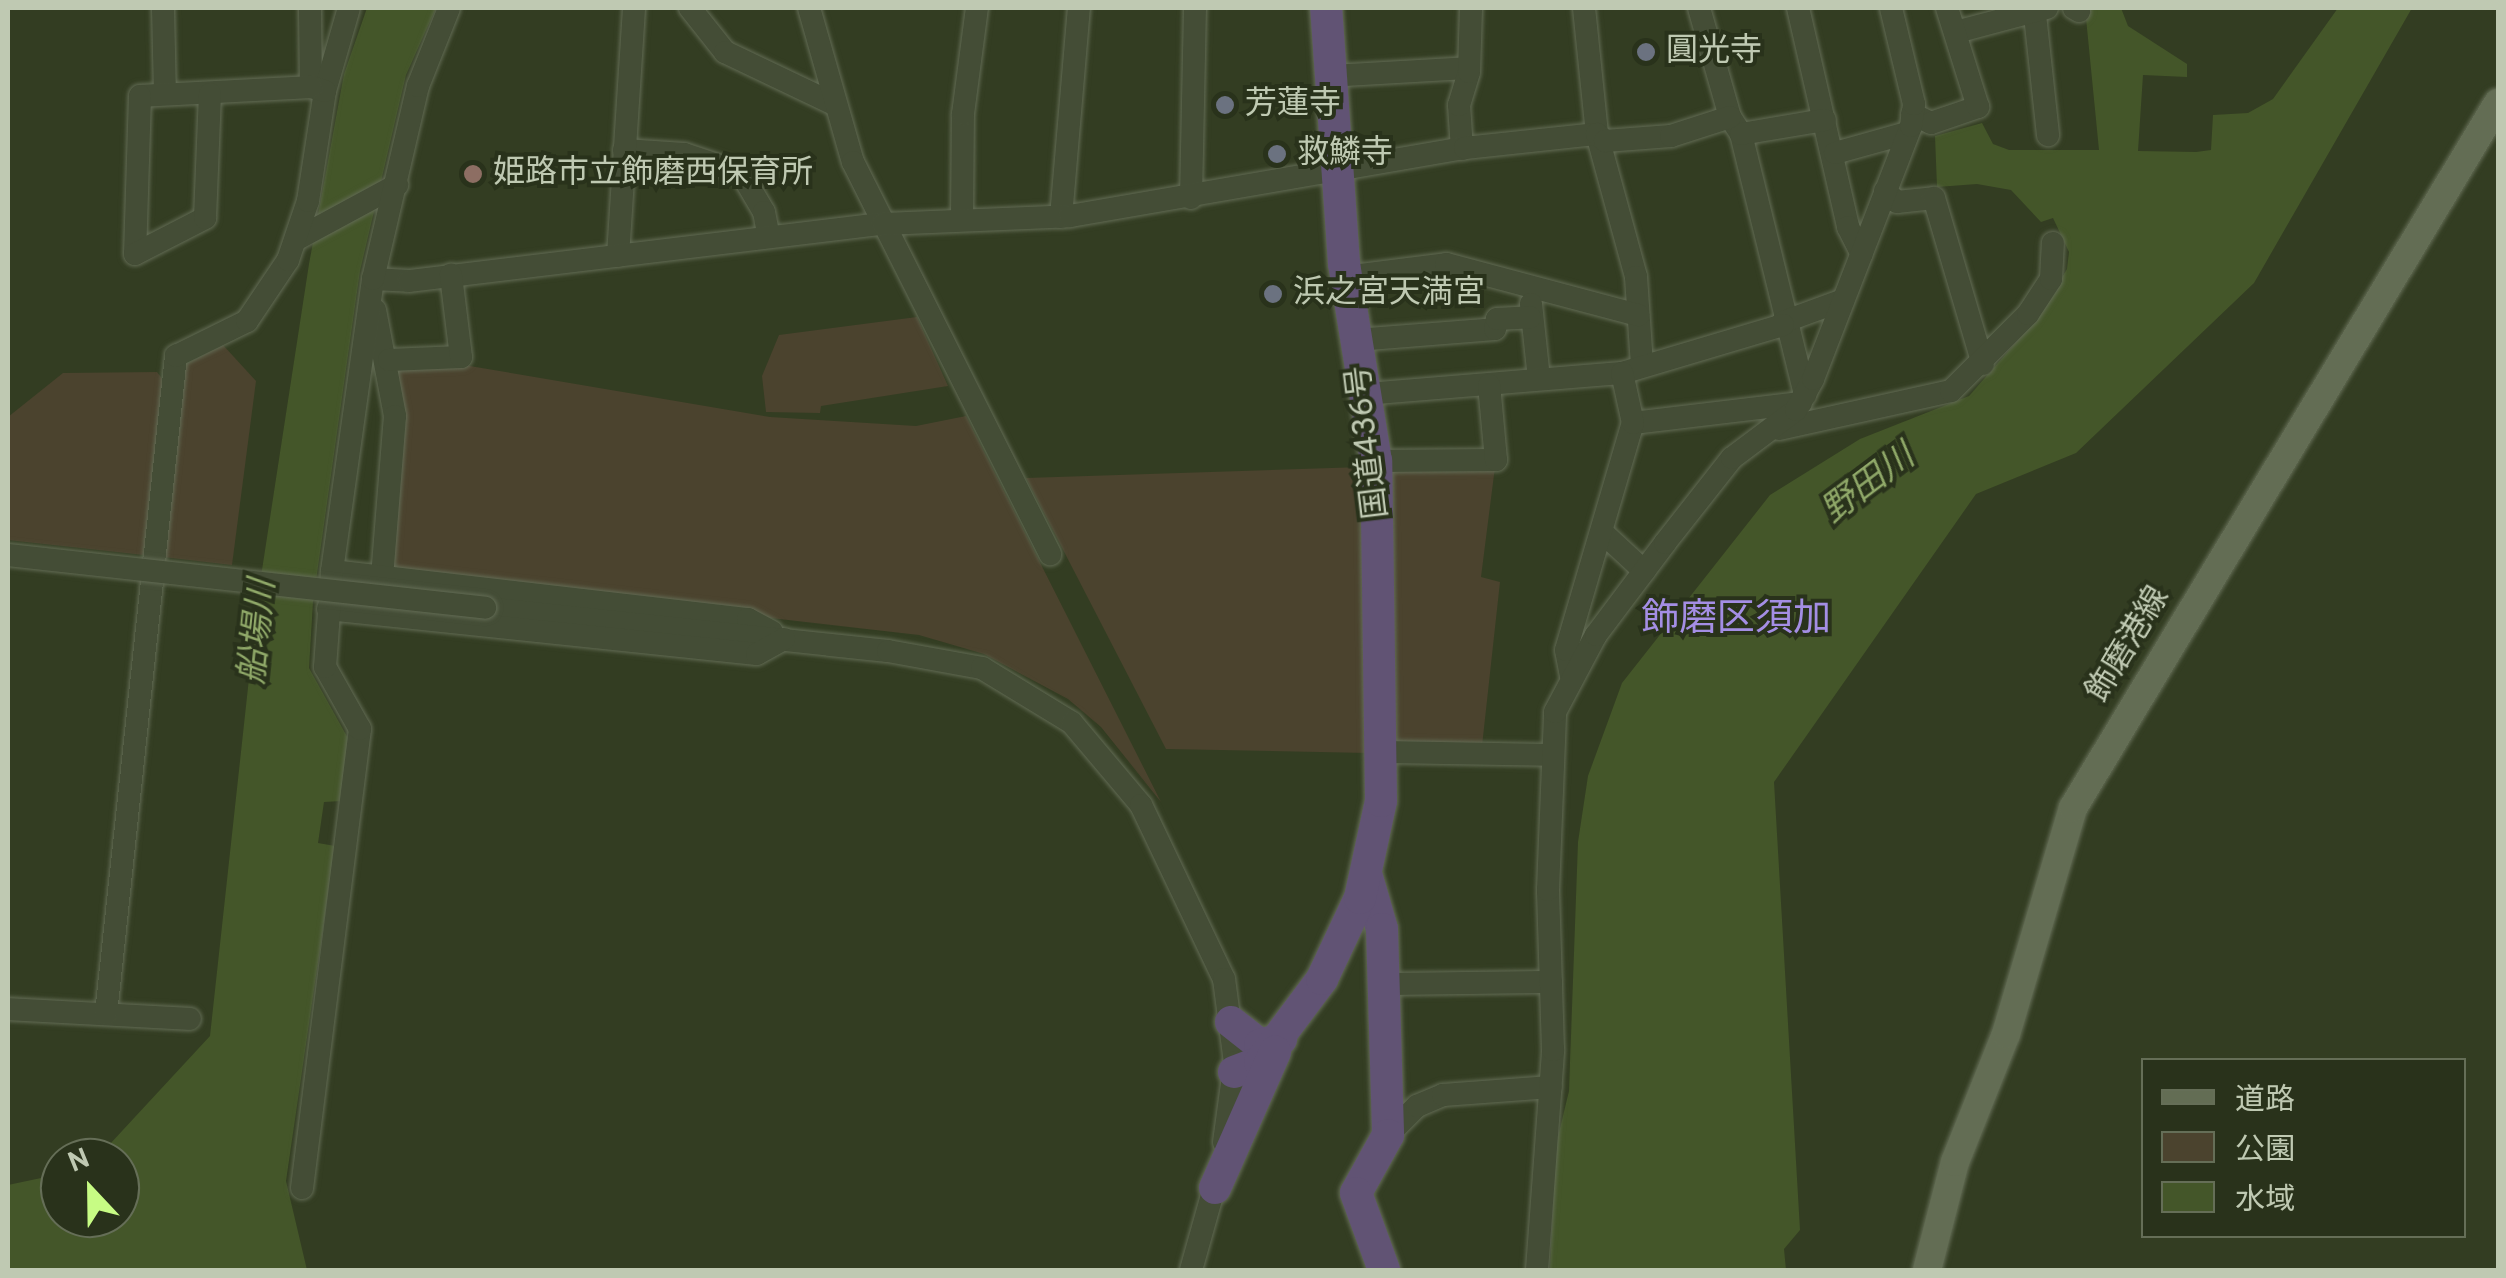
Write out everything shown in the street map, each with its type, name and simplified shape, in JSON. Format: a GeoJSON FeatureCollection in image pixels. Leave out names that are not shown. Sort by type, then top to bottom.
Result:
{"type":"FeatureCollection","features":[{"type":"Feature","properties":{"kind":"highway","name":"国道436号"},"geometry":{"type":"LineString","coordinates":[[1234,1072],[1260,1062],[1322,979],[1367,877],[1383,752],[1376,461],[1346,277],[1326,8]]}},
{"type":"Feature","properties":{"kind":"highway","name":"国道436号"},"geometry":{"type":"LineString","coordinates":[[1367,877],[1382,930],[1388,1135]]}},
{"type":"Feature","properties":{"kind":"highway"},"geometry":{"type":"LineString","coordinates":[[1232,1022],[1260,1045],[1281,1038]]}},
{"type":"Feature","properties":{"kind":"highway"},"geometry":{"type":"LineString","coordinates":[[1215,1188],[1281,1038]]}},
{"type":"Feature","properties":{"kind":"highway"},"geometry":{"type":"LineString","coordinates":[[1384,1270],[1356,1193],[1388,1135]]}},
{"type":"Feature","properties":{"kind":"main road","name":"飾磨港線"},"geometry":{"type":"LineString","coordinates":[[1927,1270],[1955,1162],[2006,1034],[2073,808],[2498,103]]}},
{"type":"Feature","properties":{"kind":"street"},"geometry":{"type":"LineString","coordinates":[[164,8],[164,94]]}},
{"type":"Feature","properties":{"kind":"street"},"geometry":{"type":"LineString","coordinates":[[310,8],[318,89]]}},
{"type":"Feature","properties":{"kind":"street"},"geometry":{"type":"LineString","coordinates":[[106,1014],[176,356],[247,321],[297,239],[318,89],[348,8]]}},
{"type":"Feature","properties":{"kind":"street"},"geometry":{"type":"LineString","coordinates":[[302,1188],[360,729],[325,667],[332,571],[373,290],[418,86],[448,8]]}},
{"type":"Feature","properties":{"kind":"street"},"geometry":{"type":"LineString","coordinates":[[618,256],[633,18],[650,8]]}},
{"type":"Feature","properties":{"kind":"street"},"geometry":{"type":"LineString","coordinates":[[690,8],[725,52],[832,103]]}},
{"type":"Feature","properties":{"kind":"street"},"geometry":{"type":"LineString","coordinates":[[809,8],[832,103],[883,224],[1050,554]]}},
{"type":"Feature","properties":{"kind":"street"},"geometry":{"type":"LineString","coordinates":[[962,220],[963,114],[977,8]]}},
{"type":"Feature","properties":{"kind":"street"},"geometry":{"type":"LineString","coordinates":[[1060,217],[1079,8]]}},
{"type":"Feature","properties":{"kind":"street"},"geometry":{"type":"LineString","coordinates":[[1191,198],[1195,8]]}},
{"type":"Feature","properties":{"kind":"street"},"geometry":{"type":"LineString","coordinates":[[1462,148],[1459,105],[1469,68],[1471,8]]}},
{"type":"Feature","properties":{"kind":"street"},"geometry":{"type":"LineString","coordinates":[[1571,676],[1566,650],[1633,422],[1632,369],[1638,315],[1632,260],[1597,134],[1584,8]]}},
{"type":"Feature","properties":{"kind":"street"},"geometry":{"type":"LineString","coordinates":[[1699,8],[1736,125],[1803,399]]}},
{"type":"Feature","properties":{"kind":"street"},"geometry":{"type":"LineString","coordinates":[[1798,8],[1835,153],[1848,227],[1862,254]]}},
{"type":"Feature","properties":{"kind":"street"},"geometry":{"type":"LineString","coordinates":[[1537,1270],[1552,1087],[1551,755],[1555,712],[1571,676],[1644,571],[1732,458],[1771,432],[1803,399],[1910,124],[1891,8]]}},
{"type":"Feature","properties":{"kind":"street"},"geometry":{"type":"LineString","coordinates":[[1835,153],[1910,124],[1931,123],[1978,107],[1947,8]]}},
{"type":"Feature","properties":{"kind":"street"},"geometry":{"type":"LineString","coordinates":[[1956,32],[2004,12],[2041,11],[2048,135]]}},
{"type":"Feature","properties":{"kind":"street"},"geometry":{"type":"LineString","coordinates":[[1330,76],[1469,68]]}},
{"type":"Feature","properties":{"kind":"street"},"geometry":{"type":"LineString","coordinates":[[210,94],[205,218],[135,254],[140,96],[318,89]]}},
{"type":"Feature","properties":{"kind":"street"},"geometry":{"type":"LineString","coordinates":[[373,290],[451,276],[883,224],[1060,217],[1191,198],[1462,148],[1597,134],[1605,141],[1671,136],[1736,125],[1825,120]]}},
{"type":"Feature","properties":{"kind":"street"},"geometry":{"type":"LineString","coordinates":[[624,150],[684,154],[740,173],[764,212],[769,237]]}},
{"type":"Feature","properties":{"kind":"street"},"geometry":{"type":"LineString","coordinates":[[297,239],[397,185]]}},
{"type":"Feature","properties":{"kind":"street"},"geometry":{"type":"LineString","coordinates":[[1885,191],[1897,202],[1934,198],[1983,364]]}},
{"type":"Feature","properties":{"kind":"street"},"geometry":{"type":"LineString","coordinates":[[1771,432],[1951,391],[1983,364],[2051,278],[2053,244]]}},
{"type":"Feature","properties":{"kind":"street"},"geometry":{"type":"LineString","coordinates":[[1346,277],[1446,264],[1533,284],[1600,309],[1638,315]]}},
{"type":"Feature","properties":{"kind":"street"},"geometry":{"type":"LineString","coordinates":[[389,360],[460,357],[451,276]]}},
{"type":"Feature","properties":{"kind":"street"},"geometry":{"type":"LineString","coordinates":[[1533,284],[1530,318],[1539,379]]}},
{"type":"Feature","properties":{"kind":"street"},"geometry":{"type":"LineString","coordinates":[[373,290],[389,360],[394,468],[382,577]]}},
{"type":"Feature","properties":{"kind":"street"},"geometry":{"type":"LineString","coordinates":[[1366,394],[1632,369],[1783,324],[1843,300]]}},
{"type":"Feature","properties":{"kind":"street"},"geometry":{"type":"LineString","coordinates":[[1356,340],[1495,329],[1497,318],[1530,318]]}},
{"type":"Feature","properties":{"kind":"street"},"geometry":{"type":"LineString","coordinates":[[1376,461],[1496,460],[1489,385]]}},
{"type":"Feature","properties":{"kind":"street"},"geometry":{"type":"LineString","coordinates":[[1633,422],[1803,399]]}},
{"type":"Feature","properties":{"kind":"street"},"geometry":{"type":"LineString","coordinates":[[1603,533],[1644,571]]}},
{"type":"Feature","properties":{"kind":"street"},"geometry":{"type":"LineString","coordinates":[[8,555],[784,639],[982,668],[1072,723],[1141,805],[1207,936],[1232,1022],[1234,1072],[1215,1188],[1191,1270]]}},
{"type":"Feature","properties":{"kind":"street"},"geometry":{"type":"LineString","coordinates":[[332,571],[748,619],[784,639]]}},
{"type":"Feature","properties":{"kind":"street"},"geometry":{"type":"LineString","coordinates":[[328,609],[756,654],[784,639]]}},
{"type":"Feature","properties":{"kind":"street"},"geometry":{"type":"LineString","coordinates":[[1383,752],[1551,755]]}},
{"type":"Feature","properties":{"kind":"street"},"geometry":{"type":"LineString","coordinates":[[1384,984],[1551,982]]}},
{"type":"Feature","properties":{"kind":"street"},"geometry":{"type":"LineString","coordinates":[[8,1009],[190,1018]]}},
{"type":"Feature","properties":{"kind":"street"},"geometry":{"type":"LineString","coordinates":[[1388,1135],[1418,1106],[1443,1094],[1552,1087]]}},
{"type":"Feature","properties":{"kind":"green space"},"geometry":{"type":"Polygon","coordinates":[[[917,317],[948,386],[821,406],[820,413],[766,412],[762,376],[779,335],[917,317]]]}},
{"type":"Feature","properties":{"kind":"green space"},"geometry":{"type":"Polygon","coordinates":[[[223,345],[256,381],[232,565],[163,557],[180,367],[223,345]]]}},
{"type":"Feature","properties":{"kind":"green space"},"geometry":{"type":"Polygon","coordinates":[[[398,363],[458,364],[770,417],[916,426],[966,416],[1161,802],[1101,727],[1068,699],[984,654],[919,635],[388,574],[398,363]]]}},
{"type":"Feature","properties":{"kind":"green space"},"geometry":{"type":"Polygon","coordinates":[[[157,372],[164,381],[144,555],[8,540],[8,417],[63,373],[157,372]]]}},
{"type":"Feature","properties":{"kind":"green space"},"geometry":{"type":"Polygon","coordinates":[[[1362,467],[1368,753],[1166,749],[1026,478],[1362,467]]]}},
{"type":"Feature","properties":{"kind":"green space"},"geometry":{"type":"Polygon","coordinates":[[[1495,467],[1481,577],[1500,582],[1482,746],[1396,744],[1392,469],[1495,467]]]}},
{"type":"Feature","properties":{"kind":"water","name":"船場川"},"geometry":{"type":"Polygon","coordinates":[[[367,8],[436,8],[406,75],[360,271],[313,602],[309,668],[349,740],[342,801],[324,802],[318,843],[335,846],[286,1181],[307,1270],[8,1270],[8,1185],[40,1178],[40,1238],[140,1238],[140,1138],[116,1138],[210,1036],[258,596],[309,264],[344,74],[367,8]]]}},
{"type":"Feature","properties":{"kind":"water","name":"野田川"},"geometry":{"type":"Polygon","coordinates":[[[2085,8],[2121,8],[2128,26],[2187,64],[2187,77],[2143,75],[2138,151],[2196,152],[2211,150],[2213,115],[2248,113],[2273,99],[2338,8],[2412,8],[2254,283],[2076,453],[1976,494],[1774,782],[1800,1230],[1784,1249],[1786,1270],[1550,1270],[1556,1145],[1569,1091],[1578,842],[1588,776],[1622,683],[1770,495],[1860,439],[1969,396],[2040,315],[2067,269],[2069,252],[2053,218],[2041,222],[2011,190],[1977,184],[1937,187],[1935,136],[1982,123],[1993,144],[2009,150],[2099,150],[2085,8]]]}},
{"type":"Feature","properties":{"kind":"place","name":"圓光寺"},"geometry":{"type":"Point","coordinates":[1646,52]}},
{"type":"Feature","properties":{"kind":"place","name":"芳蓮寺"},"geometry":{"type":"Point","coordinates":[1225,105]}},
{"type":"Feature","properties":{"kind":"place","name":"救鱗寺"},"geometry":{"type":"Point","coordinates":[1277,154]}},
{"type":"Feature","properties":{"kind":"place","name":"姫路市立飾磨西保育所"},"geometry":{"type":"Point","coordinates":[473,174]}},
{"type":"Feature","properties":{"kind":"place","name":"浜之宮天満宮"},"geometry":{"type":"Point","coordinates":[1273,294]}},
{"type":"Feature","properties":{"kind":"district","name":"飾磨区須加"},"geometry":{"type":"Point","coordinates":[1736,621]}}]}
